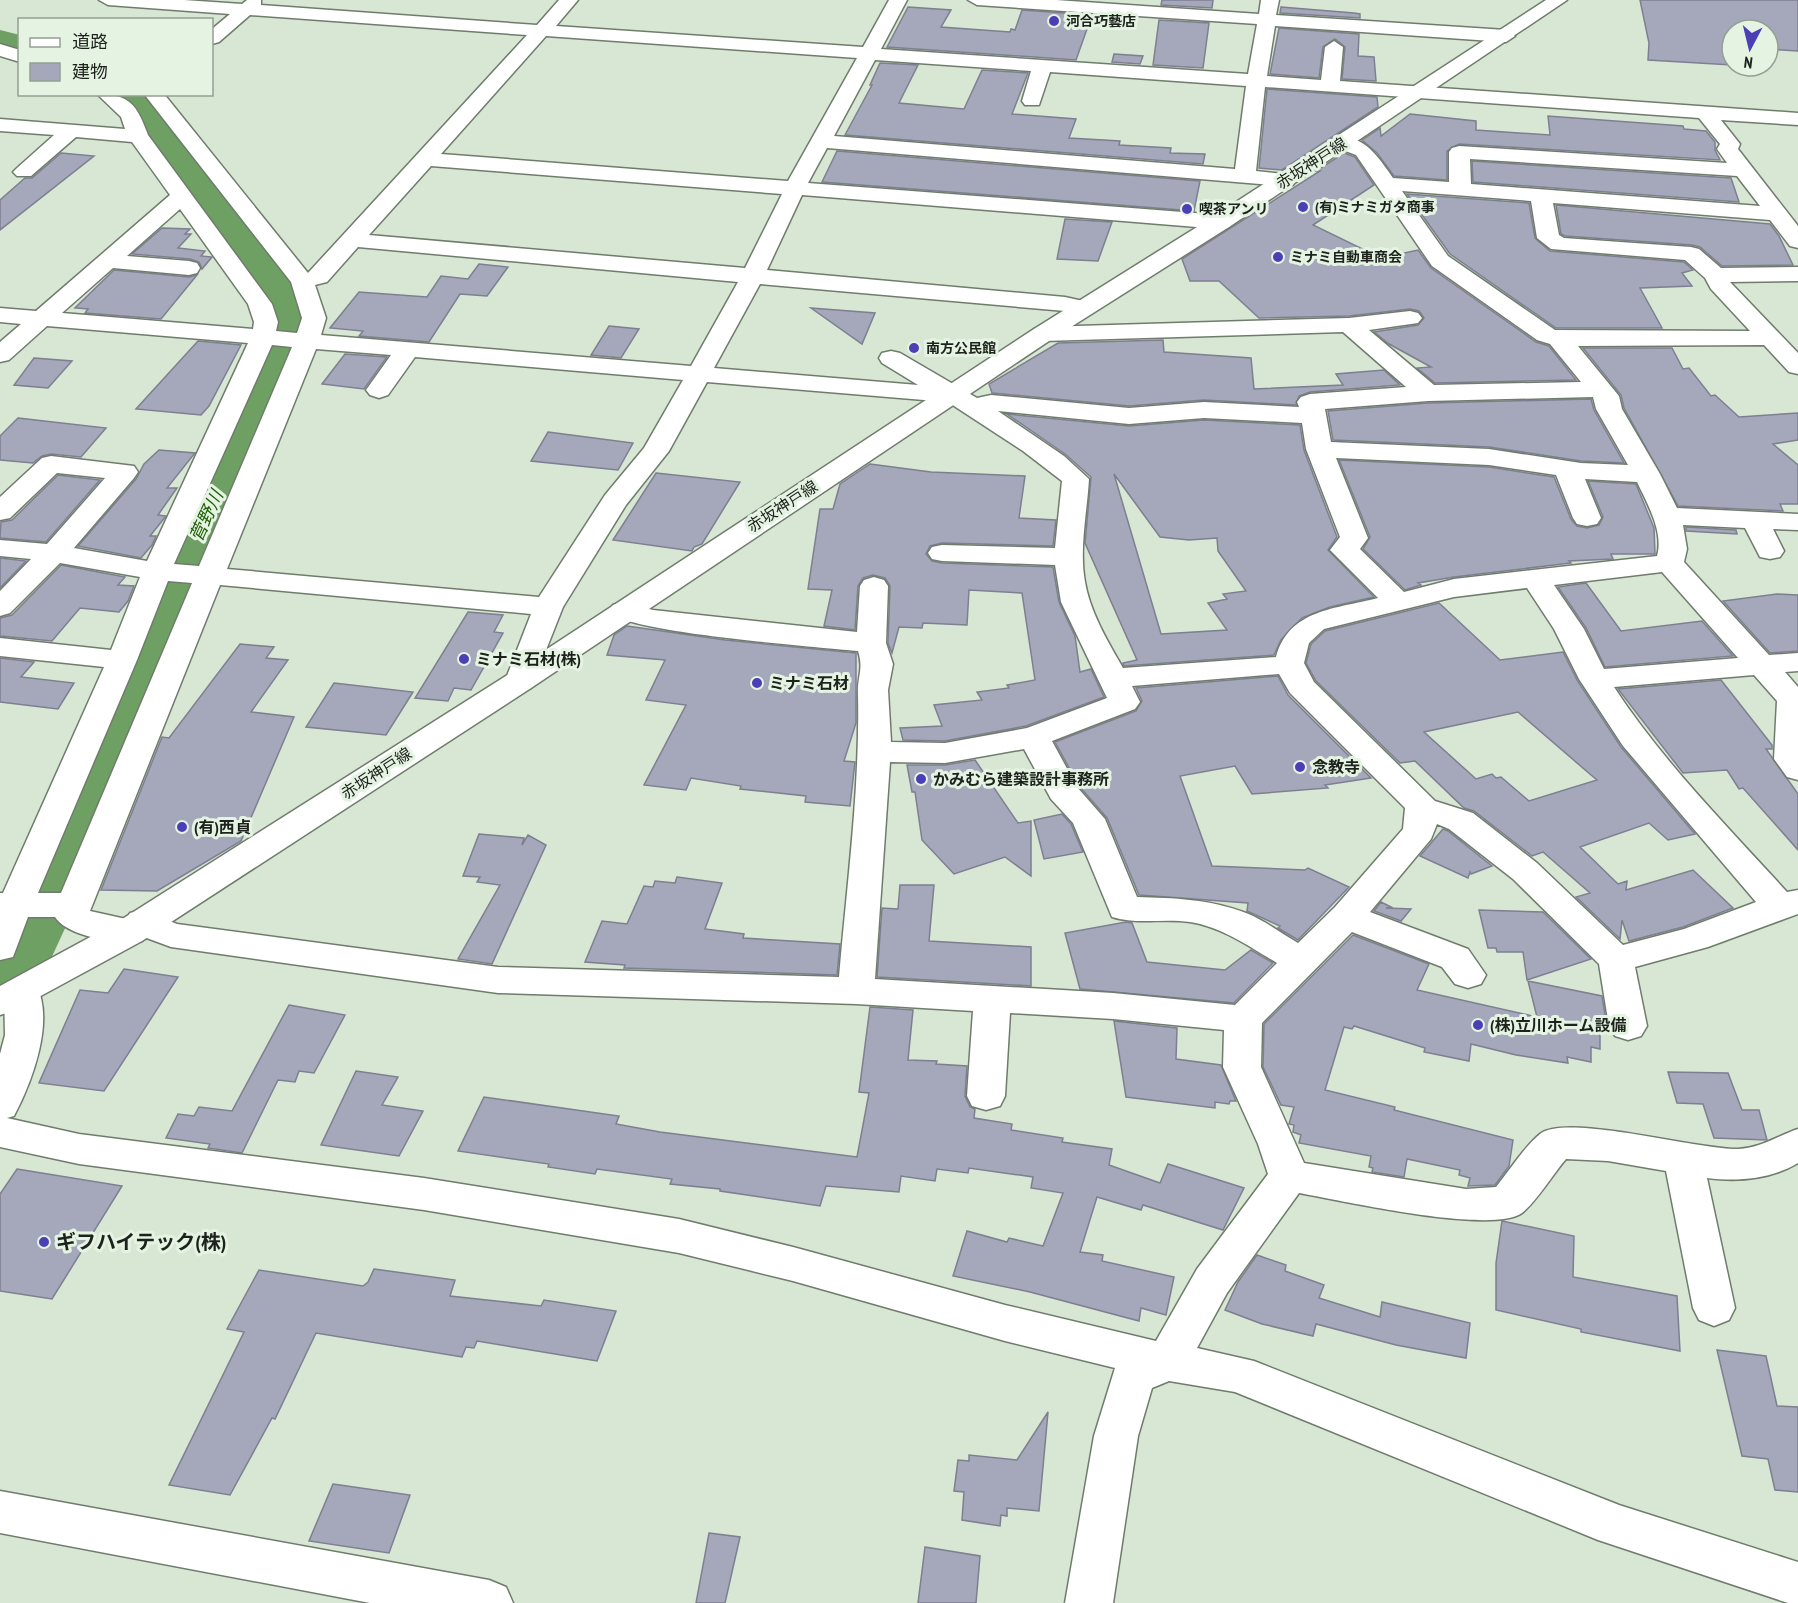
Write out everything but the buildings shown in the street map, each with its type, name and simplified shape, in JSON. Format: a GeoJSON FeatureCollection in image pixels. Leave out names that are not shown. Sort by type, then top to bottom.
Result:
{"type":"FeatureCollection","features":[{"type":"Feature","properties":{"kind":"street"},"geometry":{"type":"LineString","coordinates":[[108,0],[251,5],[542,31],[931,58],[988,71],[1042,66],[1705,112],[1796,124]]}},
{"type":"Feature","properties":{"kind":"street"},"geometry":{"type":"LineString","coordinates":[[302,281],[319,277],[569,0]]}},
{"type":"Feature","properties":{"kind":"street"},"geometry":{"type":"LineString","coordinates":[[520,681],[548,607],[615,501],[656,451],[753,275],[795,188],[898,0]]}},
{"type":"Feature","properties":{"kind":"street"},"geometry":{"type":"LineString","coordinates":[[977,0],[1506,36]]}},
{"type":"Feature","properties":{"kind":"street"},"geometry":{"type":"LineString","coordinates":[[1245,176],[1256,81],[1270,0]]}},
{"type":"Feature","properties":{"kind":"street","name":"赤坂神戸線"},"geometry":{"type":"LineString","coordinates":[[6,997],[135,927],[520,681],[623,611],[963,400],[1043,334],[1221,222],[1558,0]]}},
{"type":"Feature","properties":{"kind":"street"},"geometry":{"type":"LineString","coordinates":[[213,37],[251,5]]}},
{"type":"Feature","properties":{"kind":"street"},"geometry":{"type":"LineString","coordinates":[[1330,86],[1334,47]]}},
{"type":"Feature","properties":{"kind":"street"},"geometry":{"type":"LineString","coordinates":[[0,50],[18,55]]}},
{"type":"Feature","properties":{"kind":"street"},"geometry":{"type":"LineString","coordinates":[[921,79],[931,58]]}},
{"type":"Feature","properties":{"kind":"street"},"geometry":{"type":"LineString","coordinates":[[1032,101],[1042,66]]}},
{"type":"Feature","properties":{"kind":"street"},"geometry":{"type":"LineString","coordinates":[[0,948],[35,905],[180,572],[263,337],[266,322],[260,304],[180,198],[138,136],[130,114],[108,96]]}},
{"type":"Feature","properties":{"kind":"street"},"geometry":{"type":"LineString","coordinates":[[35,905],[122,660],[180,572],[307,340],[314,318],[302,281],[155,96]]}},
{"type":"Feature","properties":{"kind":"street"},"geometry":{"type":"LineString","coordinates":[[1705,112],[1730,144],[1727,149],[1742,170],[1798,241]]}},
{"type":"Feature","properties":{"kind":"street"},"geometry":{"type":"LineString","coordinates":[[0,125],[138,136]]}},
{"type":"Feature","properties":{"kind":"street"},"geometry":{"type":"LineString","coordinates":[[24,172],[71,131]]}},
{"type":"Feature","properties":{"kind":"street"},"geometry":{"type":"LineString","coordinates":[[822,141],[1285,180]]}},
{"type":"Feature","properties":{"kind":"street"},"geometry":{"type":"LineString","coordinates":[[1342,143],[1363,151],[1440,261],[1546,335],[1559,339],[1769,338]]}},
{"type":"Feature","properties":{"kind":"street"},"geometry":{"type":"LineString","coordinates":[[1460,190],[1459,152],[1742,170]]}},
{"type":"Feature","properties":{"kind":"street"},"geometry":{"type":"LineString","coordinates":[[426,159],[1221,222]]}},
{"type":"Feature","properties":{"kind":"street"},"geometry":{"type":"LineString","coordinates":[[1388,184],[1778,214]]}},
{"type":"Feature","properties":{"kind":"street"},"geometry":{"type":"LineString","coordinates":[[1541,197],[1548,238],[1559,244],[1691,254],[1715,275],[1719,284],[1798,366]]}},
{"type":"Feature","properties":{"kind":"street"},"geometry":{"type":"LineString","coordinates":[[0,355],[105,261],[180,198]]}},
{"type":"Feature","properties":{"kind":"street"},"geometry":{"type":"LineString","coordinates":[[352,240],[753,275],[1065,304],[1084,308]]}},
{"type":"Feature","properties":{"kind":"street"},"geometry":{"type":"LineString","coordinates":[[105,261],[189,268]]}},
{"type":"Feature","properties":{"kind":"street"},"geometry":{"type":"LineString","coordinates":[[1715,275],[1798,274]]}},
{"type":"Feature","properties":{"kind":"street"},"geometry":{"type":"LineString","coordinates":[[0,315],[700,372],[1129,416],[1204,410],[1314,416]]}},
{"type":"Feature","properties":{"kind":"street"},"geometry":{"type":"LineString","coordinates":[[1043,334],[1349,325],[1410,318]]}},
{"type":"Feature","properties":{"kind":"street"},"geometry":{"type":"LineString","coordinates":[[1349,325],[1428,393]]}},
{"type":"Feature","properties":{"kind":"street"},"geometry":{"type":"LineString","coordinates":[[1254,328],[1298,350]]}},
{"type":"Feature","properties":{"kind":"street"},"geometry":{"type":"LineString","coordinates":[[1559,339],[1606,396],[1610,410],[1647,474],[1667,516],[1673,549],[1669,563]]}},
{"type":"Feature","properties":{"kind":"street"},"geometry":{"type":"LineString","coordinates":[[379,390],[408,349]]}},
{"type":"Feature","properties":{"kind":"street"},"geometry":{"type":"LineString","coordinates":[[875,752],[945,753],[1034,737],[1124,702],[1098,650],[1070,583],[1069,557],[1076,479],[1054,460],[963,400],[891,358]]}},
{"type":"Feature","properties":{"kind":"street"},"geometry":{"type":"LineString","coordinates":[[1398,602],[1344,550],[1354,538],[1319,449],[1310,402],[1428,393],[1600,389]]}},
{"type":"Feature","properties":{"kind":"street"},"geometry":{"type":"LineString","coordinates":[[1319,449],[1488,457],[1567,469],[1647,474]]}},
{"type":"Feature","properties":{"kind":"street"},"geometry":{"type":"LineString","coordinates":[[0,512],[51,464],[125,472],[54,553],[0,607]]}},
{"type":"Feature","properties":{"kind":"street"},"geometry":{"type":"LineString","coordinates":[[1567,469],[1587,518]]}},
{"type":"Feature","properties":{"kind":"street"},"geometry":{"type":"LineString","coordinates":[[1667,516],[1798,522]]}},
{"type":"Feature","properties":{"kind":"street"},"geometry":{"type":"LineString","coordinates":[[1755,520],[1770,551]]}},
{"type":"Feature","properties":{"kind":"street"},"geometry":{"type":"LineString","coordinates":[[0,548],[54,553],[180,572],[548,607]]}},
{"type":"Feature","properties":{"kind":"street"},"geometry":{"type":"LineString","coordinates":[[942,553],[1069,557]]}},
{"type":"Feature","properties":{"kind":"street"},"geometry":{"type":"LineString","coordinates":[[1628,1026],[1616,960],[1524,871],[1461,821],[1422,808],[1300,686],[1289,663],[1295,640],[1314,623],[1454,588],[1669,563]]}},
{"type":"Feature","properties":{"kind":"street"},"geometry":{"type":"LineString","coordinates":[[1669,563],[1757,663],[1793,700],[1790,759],[1798,770]]}},
{"type":"Feature","properties":{"kind":"street"},"geometry":{"type":"LineString","coordinates":[[1535,578],[1569,629],[1613,712],[1645,751],[1788,904],[1695,938],[1616,960]]}},
{"type":"Feature","properties":{"kind":"street"},"geometry":{"type":"LineString","coordinates":[[856,991],[875,752],[873,690],[878,664],[871,643],[874,586]]}},
{"type":"Feature","properties":{"kind":"street"},"geometry":{"type":"LineString","coordinates":[[623,611],[650,618],[871,643]]}},
{"type":"Feature","properties":{"kind":"street"},"geometry":{"type":"LineString","coordinates":[[0,647],[122,660]]}},
{"type":"Feature","properties":{"kind":"street"},"geometry":{"type":"LineString","coordinates":[[1594,679],[1757,663],[1798,662]]}},
{"type":"Feature","properties":{"kind":"street"},"geometry":{"type":"LineString","coordinates":[[1113,678],[1265,668],[1289,663]]}},
{"type":"Feature","properties":{"kind":"street"},"geometry":{"type":"LineString","coordinates":[[1034,737],[1063,792],[1088,819],[1124,909],[1190,910],[1234,922],[1303,962]]}},
{"type":"Feature","properties":{"kind":"street"},"geometry":{"type":"LineString","coordinates":[[1289,1176],[1278,1144],[1242,1067],[1243,1019],[1347,916],[1419,831],[1422,808]]}},
{"type":"Feature","properties":{"kind":"street"},"geometry":{"type":"LineString","coordinates":[[35,905],[72,916],[78,922],[135,927],[171,935],[498,980],[856,991],[1113,1006],[1243,1019]]}},
{"type":"Feature","properties":{"kind":"street"},"geometry":{"type":"LineString","coordinates":[[1347,916],[1455,958],[1468,975]]}},
{"type":"Feature","properties":{"kind":"street"},"geometry":{"type":"LineString","coordinates":[[0,1106],[9,1090],[24,1035],[6,997]]}},
{"type":"Feature","properties":{"kind":"street"},"geometry":{"type":"LineString","coordinates":[[986,1096],[992,999]]}},
{"type":"Feature","properties":{"kind":"street"},"geometry":{"type":"LineString","coordinates":[[0,1132],[79,1149],[424,1194],[679,1236],[793,1264],[1005,1323],[1167,1362],[1239,1374],[1615,1525],[1798,1584]]}},
{"type":"Feature","properties":{"kind":"street"},"geometry":{"type":"LineString","coordinates":[[1289,1176],[1466,1205],[1507,1202],[1555,1144],[1583,1142],[1729,1165],[1768,1160],[1798,1144]]}},
{"type":"Feature","properties":{"kind":"street"},"geometry":{"type":"LineString","coordinates":[[1683,1158],[1714,1308]]}},
{"type":"Feature","properties":{"kind":"street"},"geometry":{"type":"LineString","coordinates":[[1089,1603],[1116,1436],[1133,1376],[1167,1362],[1212,1281],[1289,1176]]}},
{"type":"Feature","properties":{"kind":"street"},"geometry":{"type":"LineString","coordinates":[[0,1512],[489,1603]]}},
{"type":"Feature","properties":{"kind":"waterway","name":"菅野川"},"geometry":{"type":"LineString","coordinates":[[0,40],[18,44]]}},
{"type":"Feature","properties":{"kind":"waterway","name":"菅野川"},"geometry":{"type":"LineString","coordinates":[[14,973],[60,872],[121,694],[273,374],[293,323],[276,285],[213,204],[149,107],[132,96]]}},
{"type":"Feature","properties":{"kind":"place","name":"河合巧藝店"},"geometry":{"type":"Point","coordinates":[1054,21]}},
{"type":"Feature","properties":{"kind":"place","name":"(有)ミナミガタ商事"},"geometry":{"type":"Point","coordinates":[1303,207]}},
{"type":"Feature","properties":{"kind":"place","name":"喫茶アンリ"},"geometry":{"type":"Point","coordinates":[1187,209]}},
{"type":"Feature","properties":{"kind":"place","name":"ミナミ自動車商会"},"geometry":{"type":"Point","coordinates":[1278,257]}},
{"type":"Feature","properties":{"kind":"place","name":"南方公民館"},"geometry":{"type":"Point","coordinates":[914,348]}},
{"type":"Feature","properties":{"kind":"place","name":"ミナミ石材(株)"},"geometry":{"type":"Point","coordinates":[464,659]}},
{"type":"Feature","properties":{"kind":"place","name":"ミナミ石材"},"geometry":{"type":"Point","coordinates":[757,683]}},
{"type":"Feature","properties":{"kind":"place","name":"念教寺"},"geometry":{"type":"Point","coordinates":[1300,767]}},
{"type":"Feature","properties":{"kind":"place","name":"かみむら建築設計事務所"},"geometry":{"type":"Point","coordinates":[921,779]}},
{"type":"Feature","properties":{"kind":"place","name":"(有)西貞"},"geometry":{"type":"Point","coordinates":[182,827]}},
{"type":"Feature","properties":{"kind":"place","name":"(株)立川ホーム設備"},"geometry":{"type":"Point","coordinates":[1478,1025]}},
{"type":"Feature","properties":{"kind":"place","name":"ギフハイテック(株)"},"geometry":{"type":"Point","coordinates":[44,1242]}}]}
